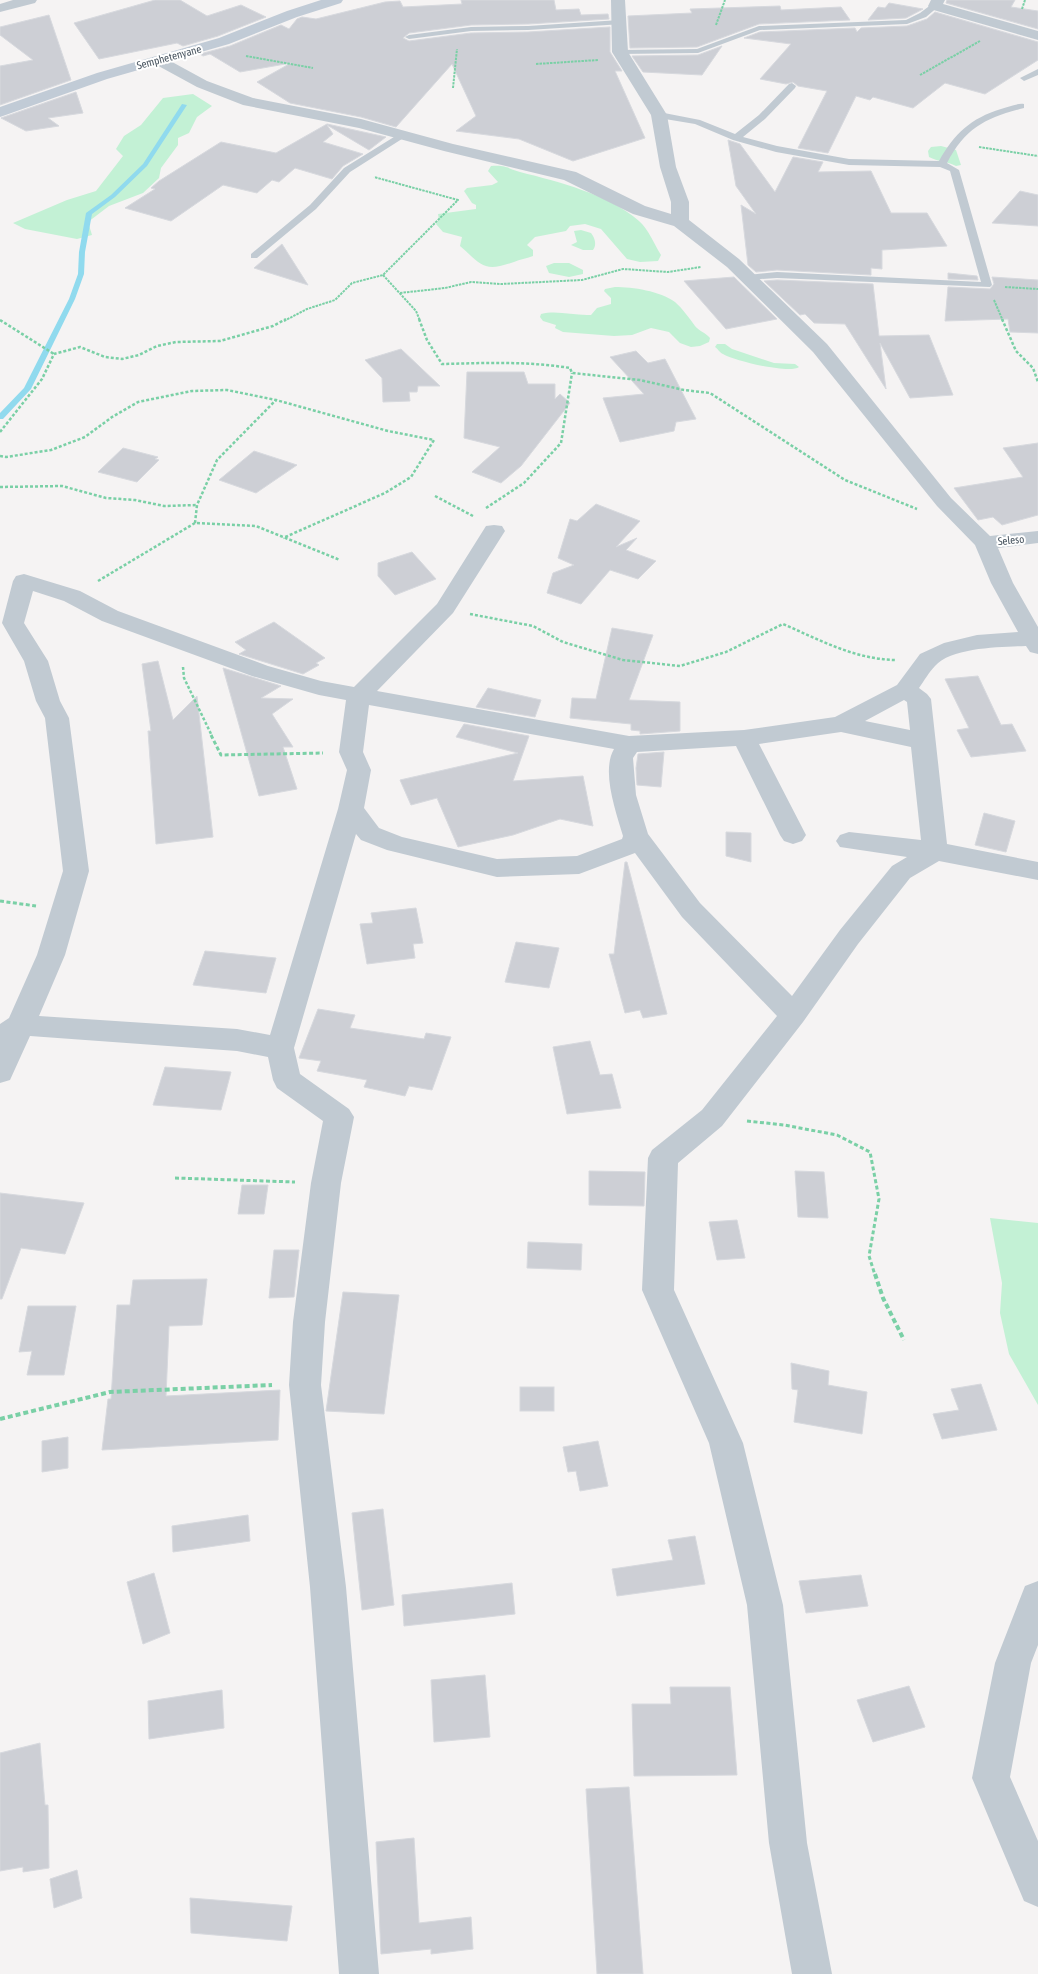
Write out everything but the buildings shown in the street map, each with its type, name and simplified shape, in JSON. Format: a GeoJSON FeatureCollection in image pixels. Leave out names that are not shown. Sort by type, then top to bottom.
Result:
{"type":"FeatureCollection","features":[{"type":"Feature","properties":{"kind":"main road","name":"Semphetenyane"},"geometry":{"type":"LineString","coordinates":[[0,112],[83,82],[224,41],[292,14],[336,0]]}},
{"type":"Feature","properties":{"kind":"street"},"geometry":{"type":"LineString","coordinates":[[0,8],[30,0]]}},
{"type":"Feature","properties":{"kind":"street"},"geometry":{"type":"LineString","coordinates":[[618,0],[622,54],[659,115],[668,167],[680,202],[680,222]]}},
{"type":"Feature","properties":{"kind":"street"},"geometry":{"type":"LineString","coordinates":[[936,3],[1038,36]]}},
{"type":"Feature","properties":{"kind":"street"},"geometry":{"type":"LineString","coordinates":[[0,1072],[10,1031],[51,954],[76,870],[57,718],[48,701],[36,661],[13,623],[24,582],[72,596],[110,616],[260,671],[319,688],[628,744],[744,738],[841,724],[905,690],[928,659],[952,648],[977,642],[1035,643],[1002,583],[984,543],[944,502],[820,348],[732,263],[680,222],[639,210],[570,176],[361,124],[250,102],[202,84],[158,60]]}},
{"type":"Feature","properties":{"kind":"street"},"geometry":{"type":"LineString","coordinates":[[359,1974],[328,1587],[305,1385],[309,1322],[326,1183],[339,1117],[288,1080],[280,1048],[351,809],[359,770],[351,752],[358,696],[445,608],[494,531]]}},
{"type":"Feature","properties":{"kind":"street","name":"Seleso"},"geometry":{"type":"LineString","coordinates":[[984,543],[1038,537]]}},
{"type":"Feature","properties":{"kind":"street"},"geometry":{"type":"LineString","coordinates":[[905,690],[919,699],[935,851]]}},
{"type":"Feature","properties":{"kind":"street"},"geometry":{"type":"LineString","coordinates":[[841,724],[923,741]]}},
{"type":"Feature","properties":{"kind":"street"},"geometry":{"type":"LineString","coordinates":[[744,738],[766,785],[793,835]]}},
{"type":"Feature","properties":{"kind":"street"},"geometry":{"type":"LineString","coordinates":[[628,744],[621,758],[624,796],[636,836],[690,910],[793,1015]]}},
{"type":"Feature","properties":{"kind":"street"},"geometry":{"type":"LineString","coordinates":[[351,809],[370,834],[396,844],[497,868],[579,865],[631,845],[636,836]]}},
{"type":"Feature","properties":{"kind":"street"},"geometry":{"type":"LineString","coordinates":[[849,841],[935,851],[1038,871]]}},
{"type":"Feature","properties":{"kind":"street"},"geometry":{"type":"LineString","coordinates":[[812,1974],[788,1844],[765,1605],[726,1443],[658,1290],[663,1158],[712,1118],[793,1015],[849,937],[901,872],[935,851]]}},
{"type":"Feature","properties":{"kind":"street"},"geometry":{"type":"LineString","coordinates":[[10,1031],[237,1040],[280,1048]]}},
{"type":"Feature","properties":{"kind":"street"},"geometry":{"type":"LineString","coordinates":[[1038,1598],[1013,1663],[991,1778],[1038,1887]]}},
{"type":"Feature","properties":{"kind":"lane"},"geometry":{"type":"LineString","coordinates":[[622,54],[698,51],[716,46],[740,34],[760,28],[907,22],[923,15],[936,3]]}},
{"type":"Feature","properties":{"kind":"lane"},"geometry":{"type":"LineString","coordinates":[[409,37],[458,31],[620,22]]}},
{"type":"Feature","properties":{"kind":"lane"},"geometry":{"type":"LineString","coordinates":[[1024,78],[1038,72]]}},
{"type":"Feature","properties":{"kind":"lane"},"geometry":{"type":"LineString","coordinates":[[736,138],[762,117],[792,86]]}},
{"type":"Feature","properties":{"kind":"lane"},"geometry":{"type":"LineString","coordinates":[[942,164],[954,142],[975,122],[1021,106]]}},
{"type":"Feature","properties":{"kind":"lane"},"geometry":{"type":"LineString","coordinates":[[659,115],[697,122],[736,138],[776,149],[850,162],[942,164],[954,170],[987,285],[777,275],[748,278]]}},
{"type":"Feature","properties":{"kind":"lane"},"geometry":{"type":"LineString","coordinates":[[254,256],[313,207],[347,170],[402,134]]}},
{"type":"Feature","properties":{"kind":"path"},"geometry":{"type":"LineString","coordinates":[[920,76],[1007,25]]}},
{"type":"Feature","properties":{"kind":"path"},"geometry":{"type":"LineString","coordinates":[[453,88],[458,31]]}},
{"type":"Feature","properties":{"kind":"path"},"geometry":{"type":"LineString","coordinates":[[536,64],[601,60],[622,54]]}},
{"type":"Feature","properties":{"kind":"path"},"geometry":{"type":"LineString","coordinates":[[244,56],[263,57],[290,65],[313,68]]}},
{"type":"Feature","properties":{"kind":"path"},"geometry":{"type":"LineString","coordinates":[[954,142],[1038,156]]}},
{"type":"Feature","properties":{"kind":"path"},"geometry":{"type":"LineString","coordinates":[[0,320],[54,354],[80,347],[106,357],[122,359],[139,355],[156,346],[176,342],[220,341],[273,326],[307,309],[335,300],[352,282],[382,275],[458,200],[347,170]]}},
{"type":"Feature","properties":{"kind":"path"},"geometry":{"type":"LineString","coordinates":[[400,293],[445,288],[471,282],[501,284],[555,282],[582,280],[623,269],[668,272],[732,263]]}},
{"type":"Feature","properties":{"kind":"path"},"geometry":{"type":"LineString","coordinates":[[382,275],[416,311],[427,340],[442,364],[522,361],[549,363],[570,368],[572,373],[561,443],[524,483],[473,517],[435,496]]}},
{"type":"Feature","properties":{"kind":"path"},"geometry":{"type":"LineString","coordinates":[[1038,290],[987,285],[1016,352],[1033,368],[1038,382]]}},
{"type":"Feature","properties":{"kind":"path"},"geometry":{"type":"LineString","coordinates":[[0,432],[42,379],[54,354]]}},
{"type":"Feature","properties":{"kind":"path"},"geometry":{"type":"LineString","coordinates":[[572,373],[640,380],[684,390],[710,393],[845,480],[885,498],[937,515],[956,515]]}},
{"type":"Feature","properties":{"kind":"path"},"geometry":{"type":"LineString","coordinates":[[0,456],[6,457],[51,450],[85,437],[112,417],[138,402],[192,391],[227,390],[276,400],[369,426],[434,440],[411,477],[385,494],[283,538]]}},
{"type":"Feature","properties":{"kind":"path"},"geometry":{"type":"LineString","coordinates":[[195,524],[197,505],[217,460],[276,400]]}},
{"type":"Feature","properties":{"kind":"path"},"geometry":{"type":"LineString","coordinates":[[0,488],[62,486],[106,498],[135,500],[164,506],[197,505]]}},
{"type":"Feature","properties":{"kind":"path"},"geometry":{"type":"LineString","coordinates":[[72,596],[195,524],[256,526],[340,560]]}},
{"type":"Feature","properties":{"kind":"path"},"geometry":{"type":"LineString","coordinates":[[445,608],[533,626],[563,642],[623,660],[680,666],[726,652],[783,624],[862,657],[882,661],[928,659]]}},
{"type":"Feature","properties":{"kind":"path"},"geometry":{"type":"LineString","coordinates":[[184,642],[184,678],[221,755],[351,752]]}},
{"type":"Feature","properties":{"kind":"path"},"geometry":{"type":"LineString","coordinates":[[0,901],[64,910]]}},
{"type":"Feature","properties":{"kind":"path"},"geometry":{"type":"LineString","coordinates":[[712,1118],[784,1125],[837,1135],[870,1152],[879,1199],[869,1256],[883,1298],[904,1340]]}},
{"type":"Feature","properties":{"kind":"path"},"geometry":{"type":"LineString","coordinates":[[175,1178],[326,1183]]}},
{"type":"Feature","properties":{"kind":"path"},"geometry":{"type":"LineString","coordinates":[[0,1419],[110,1392],[305,1385]]}},
{"type":"Feature","properties":{"kind":"green space"},"geometry":{"type":"Polygon","coordinates":[[[193,94],[212,106],[197,117],[189,133],[178,138],[178,145],[161,168],[159,178],[143,193],[109,206],[88,222],[92,235],[77,239],[25,229],[13,223],[67,200],[96,191],[123,156],[116,149],[124,136],[141,125],[163,98],[193,94]]]}},
{"type":"Feature","properties":{"kind":"green space"},"geometry":{"type":"Polygon","coordinates":[[[941,146],[956,150],[961,165],[956,166],[929,157],[928,151],[931,147],[941,146]]]}},
{"type":"Feature","properties":{"kind":"green space"},"geometry":{"type":"Polygon","coordinates":[[[491,166],[504,166],[567,185],[613,203],[639,221],[646,229],[661,255],[658,261],[640,262],[627,259],[601,229],[585,224],[570,226],[566,231],[535,237],[527,245],[533,250],[533,256],[496,267],[484,265],[460,246],[462,237],[443,232],[436,224],[439,220],[438,214],[476,209],[476,205],[472,203],[464,191],[467,188],[492,185],[498,182],[488,171],[491,166]]]}},
{"type":"Feature","properties":{"kind":"green space"},"geometry":{"type":"Polygon","coordinates":[[[581,230],[591,233],[595,244],[593,250],[583,250],[571,245],[577,242],[574,231],[581,230]]]}},
{"type":"Feature","properties":{"kind":"green space"},"geometry":{"type":"Polygon","coordinates":[[[554,263],[569,263],[583,270],[583,274],[569,277],[549,273],[546,266],[554,263]]]}},
{"type":"Feature","properties":{"kind":"green space"},"geometry":{"type":"Polygon","coordinates":[[[615,287],[646,290],[669,298],[681,308],[697,328],[710,338],[709,342],[691,347],[680,343],[669,332],[651,328],[632,335],[614,336],[563,332],[555,328],[556,325],[543,321],[540,317],[541,314],[554,313],[591,315],[597,308],[611,304],[611,298],[604,291],[605,289],[615,287]]]}},
{"type":"Feature","properties":{"kind":"green space"},"geometry":{"type":"Polygon","coordinates":[[[717,344],[725,344],[732,349],[774,363],[795,364],[799,367],[794,369],[774,368],[738,360],[721,353],[715,347],[717,344]]]}},
{"type":"Feature","properties":{"kind":"green space"},"geometry":{"type":"Polygon","coordinates":[[[990,1218],[1038,1223],[1038,1405],[1009,1354],[1000,1313],[1002,1283],[990,1218]]]}},
{"type":"Feature","properties":{"kind":"waterway"},"geometry":{"type":"LineString","coordinates":[[0,417],[27,389],[72,299],[81,274],[82,252],[89,213],[113,196],[145,165],[184,105]]}}]}
